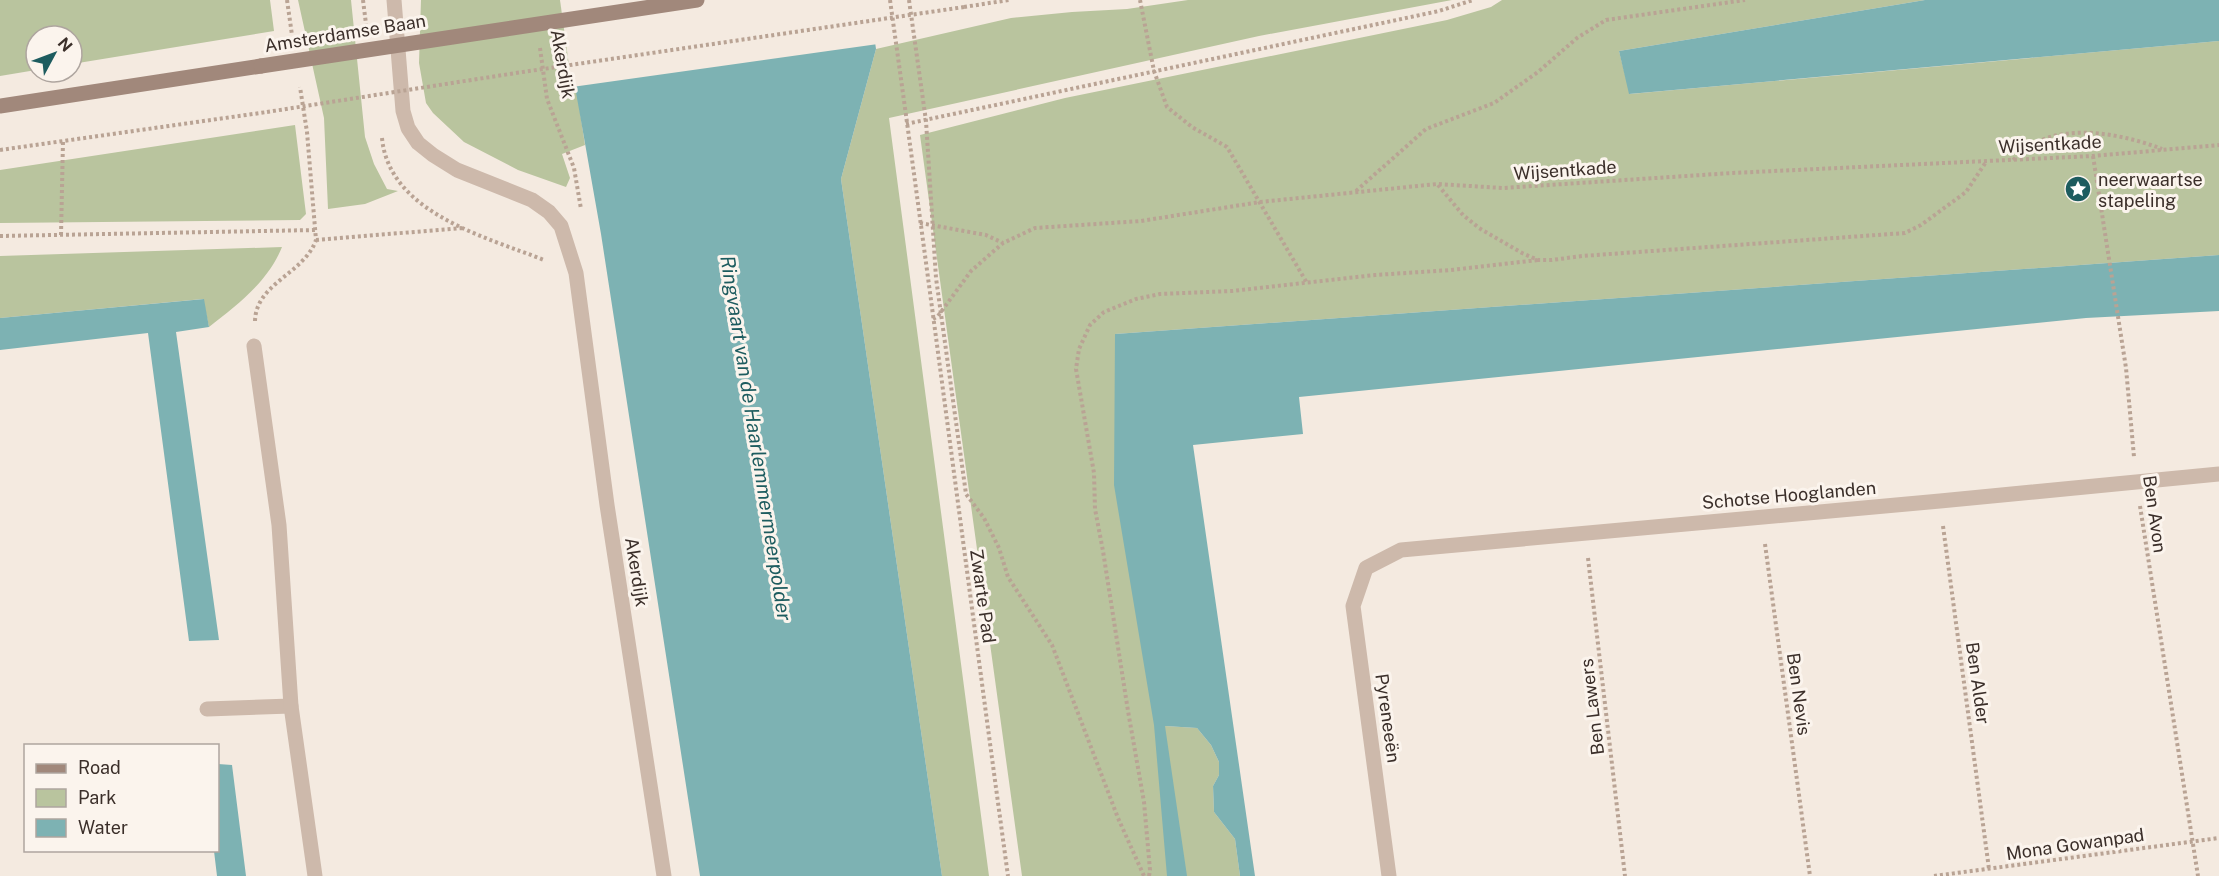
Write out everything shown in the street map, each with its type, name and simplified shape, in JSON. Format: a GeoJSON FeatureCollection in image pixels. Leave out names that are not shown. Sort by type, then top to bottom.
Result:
{"type":"FeatureCollection","features":[{"type":"Feature","properties":{"kind":"main road","name":"Amsterdamse Baan"},"geometry":{"type":"LineString","coordinates":[[0,105],[697,0]]}},
{"type":"Feature","properties":{"kind":"street","name":"Akerdijk"},"geometry":{"type":"LineString","coordinates":[[394,0],[403,111],[408,128],[418,143],[457,170],[532,200],[549,212],[561,226],[576,273],[608,505],[664,876]]}},
{"type":"Feature","properties":{"kind":"street"},"geometry":{"type":"LineString","coordinates":[[254,346],[279,525],[291,706],[315,876]]}},
{"type":"Feature","properties":{"kind":"street","name":"Schotse Hooglanden"},"geometry":{"type":"LineString","coordinates":[[1366,568],[1401,550],[2219,474]]}},
{"type":"Feature","properties":{"kind":"street","name":"Pyreneeën"},"geometry":{"type":"LineString","coordinates":[[1366,568],[1353,606],[1389,876]]}},
{"type":"Feature","properties":{"kind":"street"},"geometry":{"type":"LineString","coordinates":[[207,709],[291,706]]}},
{"type":"Feature","properties":{"kind":"path"},"geometry":{"type":"LineString","coordinates":[[287,0],[293,38]]}},
{"type":"Feature","properties":{"kind":"path","name":"Zwarte Pad"},"geometry":{"type":"LineString","coordinates":[[890,0],[1008,876]]}},
{"type":"Feature","properties":{"kind":"path"},"geometry":{"type":"LineString","coordinates":[[909,0],[926,121],[936,278],[966,494],[984,518],[999,548],[1008,577],[1052,645],[1118,818],[1144,876]]}},
{"type":"Feature","properties":{"kind":"path"},"geometry":{"type":"LineString","coordinates":[[0,150],[1009,0]]}},
{"type":"Feature","properties":{"kind":"path"},"geometry":{"type":"LineString","coordinates":[[1140,0],[1154,71],[1167,107],[1192,127],[1227,147],[1306,283]]}},
{"type":"Feature","properties":{"kind":"path"},"geometry":{"type":"LineString","coordinates":[[906,124],[1439,11],[1473,0]]}},
{"type":"Feature","properties":{"kind":"path"},"geometry":{"type":"LineString","coordinates":[[1355,191],[1426,129],[1494,103],[1538,72],[1577,38],[1606,20],[1745,0]]}},
{"type":"Feature","properties":{"kind":"path","name":"Akerdijk"},"geometry":{"type":"LineString","coordinates":[[539,44],[547,99],[574,168],[582,217]]}},
{"type":"Feature","properties":{"kind":"path"},"geometry":{"type":"LineString","coordinates":[[254,346],[255,310],[271,288],[305,261],[312,252],[316,240],[307,132],[300,85]]}},
{"type":"Feature","properties":{"kind":"path"},"geometry":{"type":"LineString","coordinates":[[2012,160],[2031,146],[2049,138],[2067,134],[2115,135],[2138,140],[2162,150]]}},
{"type":"Feature","properties":{"kind":"path"},"geometry":{"type":"LineString","coordinates":[[61,235],[63,141]]}},
{"type":"Feature","properties":{"kind":"path","name":"Wijsentkade"},"geometry":{"type":"LineString","coordinates":[[933,319],[941,312],[971,271],[1003,243],[1035,228],[1142,221],[1260,202],[1437,184],[1503,188],[1732,173],[2093,156],[2219,145]]}},
{"type":"Feature","properties":{"kind":"path","name":"Ben Avon"},"geometry":{"type":"LineString","coordinates":[[2093,156],[2126,368],[2136,482],[2198,876]]}},
{"type":"Feature","properties":{"kind":"path"},"geometry":{"type":"LineString","coordinates":[[1149,876],[1144,802],[1095,509],[1094,473],[1076,369],[1079,349],[1090,325],[1104,312],[1136,299],[1160,294],[1232,291],[1538,260],[1905,233],[1921,225],[1966,192],[1986,162]]}},
{"type":"Feature","properties":{"kind":"path"},"geometry":{"type":"LineString","coordinates":[[1437,184],[1463,215],[1479,228],[1538,260]]}},
{"type":"Feature","properties":{"kind":"path"},"geometry":{"type":"LineString","coordinates":[[920,223],[986,235],[1003,243]]}},
{"type":"Feature","properties":{"kind":"path"},"geometry":{"type":"LineString","coordinates":[[316,240],[462,228]]}},
{"type":"Feature","properties":{"kind":"path"},"geometry":{"type":"LineString","coordinates":[[0,236],[316,230]]}},
{"type":"Feature","properties":{"kind":"path","name":"Ben Alder"},"geometry":{"type":"LineString","coordinates":[[1940,501],[1989,869]]}},
{"type":"Feature","properties":{"kind":"path","name":"Ben Nevis"},"geometry":{"type":"LineString","coordinates":[[1762,516],[1810,876]]}},
{"type":"Feature","properties":{"kind":"path","name":"Ben Lawers"},"geometry":{"type":"LineString","coordinates":[[1585,534],[1625,876]]}},
{"type":"Feature","properties":{"kind":"path","name":"Mona Gowanpad"},"geometry":{"type":"LineString","coordinates":[[1934,876],[2219,838]]}},
{"type":"Feature","properties":{"kind":"green space"},"geometry":{"type":"Polygon","coordinates":[[[0,0],[270,0],[274,31],[84,62],[84,24],[24,24],[24,72],[0,76],[0,0]]]}},
{"type":"Feature","properties":{"kind":"green space"},"geometry":{"type":"Polygon","coordinates":[[[298,0],[351,0],[365,137],[374,164],[387,189],[398,191],[365,204],[328,209],[324,118],[298,0]]]}},
{"type":"Feature","properties":{"kind":"green space"},"geometry":{"type":"Polygon","coordinates":[[[421,0],[563,0],[585,145],[562,154],[570,178],[566,187],[518,170],[464,142],[433,113],[426,103],[419,63],[421,0]]]}},
{"type":"Feature","properties":{"kind":"green space"},"geometry":{"type":"Polygon","coordinates":[[[1188,0],[1452,0],[1259,36],[889,118],[989,876],[942,876],[841,179],[876,49],[1011,18],[1127,9],[1188,0]]]}},
{"type":"Feature","properties":{"kind":"green space"},"geometry":{"type":"Polygon","coordinates":[[[1502,0],[1925,0],[1619,51],[1630,94],[2219,41],[2219,255],[1115,334],[1165,726],[1197,728],[1211,745],[1219,762],[1219,775],[1213,786],[1214,812],[1235,839],[1240,876],[1022,876],[920,135],[1065,98],[1447,20],[1491,7],[1502,0]]]}},
{"type":"Feature","properties":{"kind":"green space"},"geometry":{"type":"Polygon","coordinates":[[[295,125],[306,214],[300,220],[0,223],[0,170],[295,125]]]}},
{"type":"Feature","properties":{"kind":"green space"},"geometry":{"type":"Polygon","coordinates":[[[282,247],[276,260],[260,282],[209,327],[203,299],[0,318],[0,256],[282,247]]]}},
{"type":"Feature","properties":{"kind":"water","name":"Ringvaart van de Haarlemmermeerpolder"},"geometry":{"type":"Polygon","coordinates":[[[869,0],[876,49],[841,179],[942,876],[700,876],[601,234],[574,81],[869,0]]]}},
{"type":"Feature","properties":{"kind":"water"},"geometry":{"type":"Polygon","coordinates":[[[1925,0],[2219,0],[2219,41],[1629,94],[1619,51],[1925,0]]]}},
{"type":"Feature","properties":{"kind":"water"},"geometry":{"type":"Polygon","coordinates":[[[2219,255],[2219,311],[2086,318],[1299,397],[1303,434],[1193,445],[1255,876],[1240,876],[1235,839],[1214,812],[1213,786],[1219,775],[1219,762],[1211,745],[1197,728],[1165,726],[1187,876],[1167,876],[1154,725],[1114,485],[1115,334],[2219,255]]]}},
{"type":"Feature","properties":{"kind":"water"},"geometry":{"type":"Polygon","coordinates":[[[204,299],[209,327],[176,332],[219,640],[189,641],[148,333],[0,350],[0,318],[204,299]]]}},
{"type":"Feature","properties":{"kind":"water"},"geometry":{"type":"Polygon","coordinates":[[[219,764],[232,765],[246,876],[217,876],[214,852],[219,852],[219,764]]]}},
{"type":"Feature","properties":{"kind":"pier"},"geometry":{"type":"Polygon","coordinates":[[[560,0],[872,0],[878,44],[572,87],[560,0]]]}},
{"type":"Feature","properties":{"kind":"place","name":"neerwaartse stapeling"},"geometry":{"type":"Point","coordinates":[2078,189]}}]}
